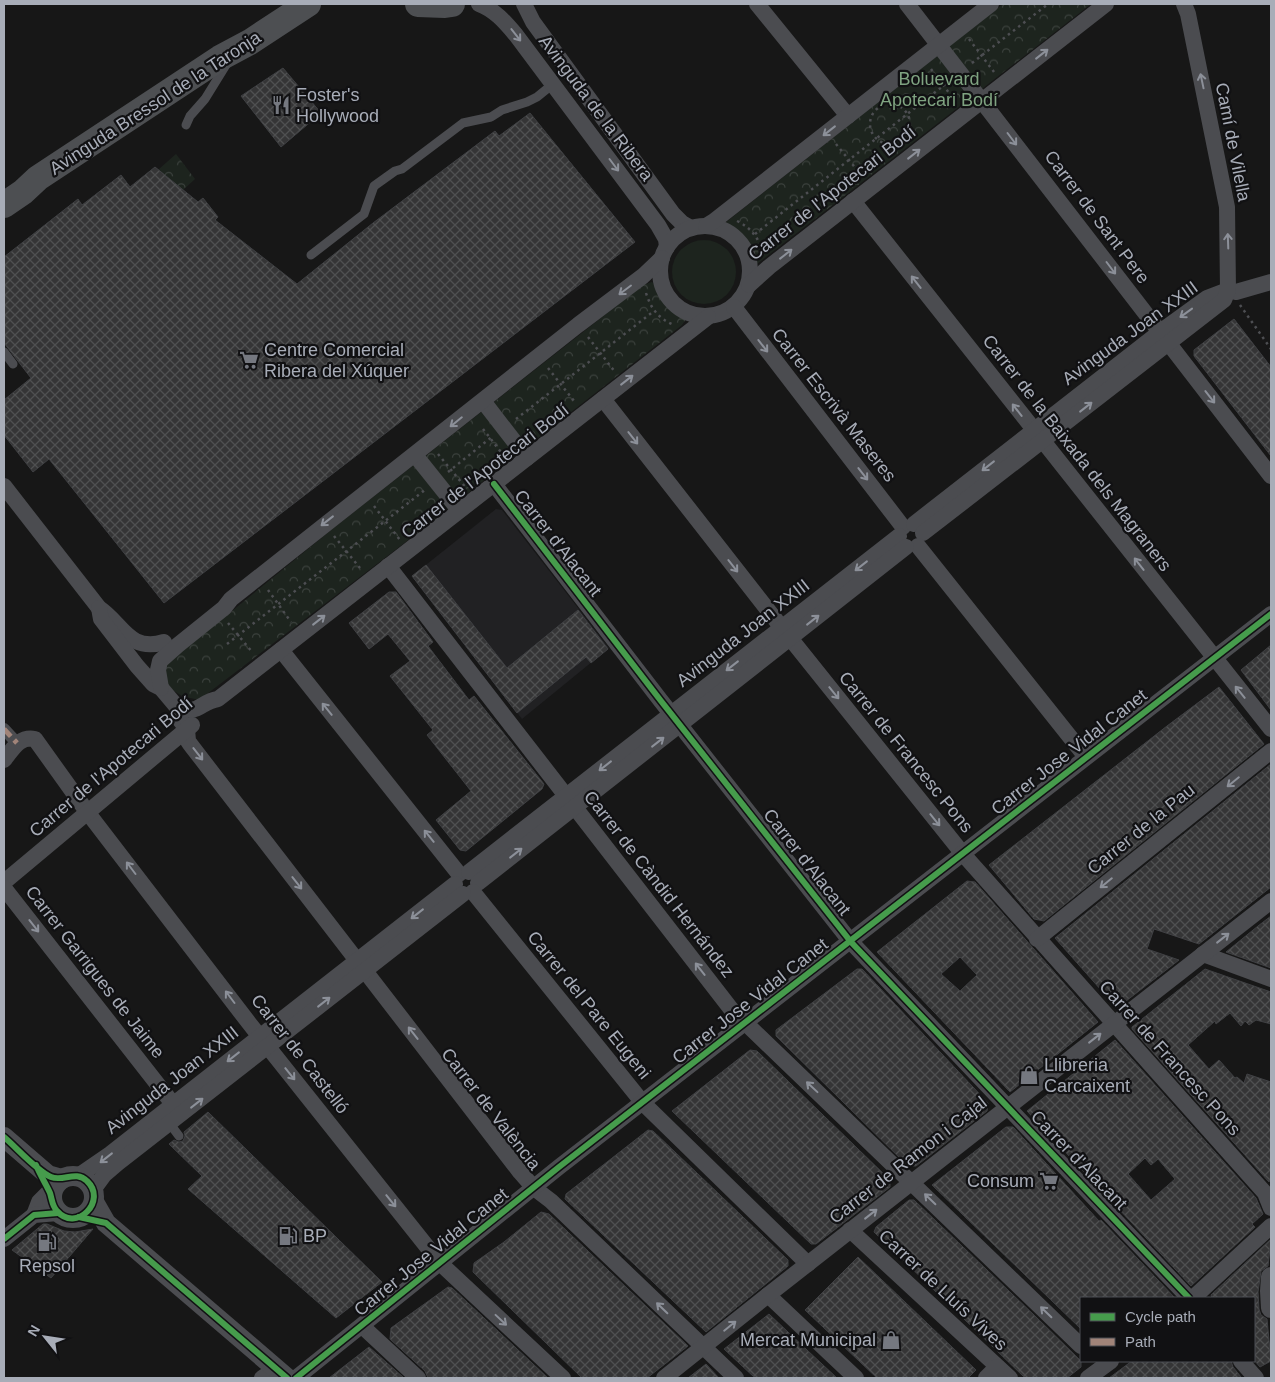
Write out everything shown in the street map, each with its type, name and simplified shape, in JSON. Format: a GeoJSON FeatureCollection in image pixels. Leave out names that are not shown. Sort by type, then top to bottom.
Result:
{"type":"FeatureCollection","features":[{"type":"Feature","properties":{"kind":"main road","name":"Avinguda Bressol de la Taronja"},"geometry":{"type":"LineString","coordinates":[[4,185],[280,4]]}},
{"type":"Feature","properties":{"kind":"main road","name":"Avinguda Bressol de la Taronja"},"geometry":{"type":"LineString","coordinates":[[4,205],[23,192],[38,178],[220,58],[250,42],[308,4]]}},
{"type":"Feature","properties":{"kind":"main road"},"geometry":{"type":"LineString","coordinates":[[418,4],[452,4]]}},
{"type":"Feature","properties":{"kind":"street","name":"Avinguda de la Ribera"},"geometry":{"type":"LineString","coordinates":[[480,4],[487,7],[503,20],[553,84],[658,225],[666,239],[665,252]]}},
{"type":"Feature","properties":{"kind":"street","name":"Avinguda de la Ribera"},"geometry":{"type":"LineString","coordinates":[[524,4],[533,22],[673,214],[682,223],[698,227]]}},
{"type":"Feature","properties":{"kind":"street"},"geometry":{"type":"LineString","coordinates":[[757,4],[848,116]]}},
{"type":"Feature","properties":{"kind":"street"},"geometry":{"type":"LineString","coordinates":[[907,4],[939,44]]}},
{"type":"Feature","properties":{"kind":"street"},"geometry":{"type":"LineString","coordinates":[[698,227],[720,228],[732,234],[742,245],[749,257],[751,271],[749,285],[743,297],[734,307],[721,314],[708,317],[693,315],[680,309],[670,299],[663,287],[660,272],[665,252],[674,239],[698,227],[714,221],[991,4]]}},
{"type":"Feature","properties":{"kind":"street","name":"Carrer de l'Apotecari Bodí"},"geometry":{"type":"LineString","coordinates":[[749,285],[769,267],[1106,4]]}},
{"type":"Feature","properties":{"kind":"street","name":"Camí de Vilella"},"geometry":{"type":"LineString","coordinates":[[1184,4],[1188,14],[1226,201],[1228,290]]}},
{"type":"Feature","properties":{"kind":"street","name":"Carrer de Sant Pere"},"geometry":{"type":"LineString","coordinates":[[939,44],[1271,476]]}},
{"type":"Feature","properties":{"kind":"street","name":"Carrer de la Baixada dels Magraners"},"geometry":{"type":"LineString","coordinates":[[853,201],[1037,436],[1271,729]]}},
{"type":"Feature","properties":{"kind":"street","name":"Carrer de l'Apotecari Bodí"},"geometry":{"type":"LineString","coordinates":[[161,688],[158,675],[160,661],[224,608],[231,599],[570,331],[643,276],[665,252]]}},
{"type":"Feature","properties":{"kind":"street","name":"Avinguda Joan XXIII"},"geometry":{"type":"LineString","coordinates":[[94,1196],[104,1176],[264,1041],[1164,338],[1206,298],[1228,290],[1236,292],[1271,282]]}},
{"type":"Feature","properties":{"kind":"street","name":"Carrer Escrivà Maseres"},"geometry":{"type":"LineString","coordinates":[[734,307],[911,536],[1086,757]]}},
{"type":"Feature","properties":{"kind":"street","name":"Carrer de l'Apotecari Bodí"},"geometry":{"type":"LineString","coordinates":[[4,882],[215,706],[218,699],[708,317]]}},
{"type":"Feature","properties":{"kind":"street","name":"Carrer de Francesc Pons"},"geometry":{"type":"LineString","coordinates":[[603,399],[962,854],[1265,1194],[1271,1208]]}},
{"type":"Feature","properties":{"kind":"street"},"geometry":{"type":"LineString","coordinates":[[483,401],[527,458]]}},
{"type":"Feature","properties":{"kind":"street"},"geometry":{"type":"LineString","coordinates":[[415,455],[459,510]]}},
{"type":"Feature","properties":{"kind":"street","name":"Carrer d'Alacant"},"geometry":{"type":"LineString","coordinates":[[494,484],[851,942],[1189,1297]]}},
{"type":"Feature","properties":{"kind":"street"},"geometry":{"type":"LineString","coordinates":[[4,486],[99,608],[108,614],[128,637],[139,642],[159,644]]}},
{"type":"Feature","properties":{"kind":"street","name":"Carrer de Càndid Hernández"},"geometry":{"type":"LineString","coordinates":[[388,566],[731,1009],[1080,1345]]}},
{"type":"Feature","properties":{"kind":"street","name":"Carrer de l'Apotecari Bodí"},"geometry":{"type":"LineString","coordinates":[[143,673],[144,664],[159,644],[214,604],[231,599]]}},
{"type":"Feature","properties":{"kind":"street","name":"Carrer de València"},"geometry":{"type":"LineString","coordinates":[[99,608],[101,619],[143,673],[153,684],[161,688],[177,708],[180,720],[187,729],[188,742],[534,1188],[555,1205],[736,1378]]}},
{"type":"Feature","properties":{"kind":"street","name":"Carrer Jose Vidal Canet"},"geometry":{"type":"LineString","coordinates":[[296,1378],[744,1023],[851,942],[1271,614]]}},
{"type":"Feature","properties":{"kind":"street","name":"Carrer del Pare Eugeni"},"geometry":{"type":"LineString","coordinates":[[280,650],[643,1103],[808,1264]]}},
{"type":"Feature","properties":{"kind":"street","name":"Carrer de l'Apotecari Bodí"},"geometry":{"type":"LineString","coordinates":[[177,708],[191,711],[212,700],[218,699]]}},
{"type":"Feature","properties":{"kind":"street"},"geometry":{"type":"LineString","coordinates":[[4,730],[22,740],[4,760]]}},
{"type":"Feature","properties":{"kind":"street","name":"Carrer de Castelló"},"geometry":{"type":"LineString","coordinates":[[22,740],[35,739],[88,812],[264,1041],[440,1263],[563,1378]]}},
{"type":"Feature","properties":{"kind":"street","name":"Carrer de la Pau"},"geometry":{"type":"LineString","coordinates":[[1037,939],[1271,752]]}},
{"type":"Feature","properties":{"kind":"street","name":"Carrer Garrigues de Jaime"},"geometry":{"type":"LineString","coordinates":[[4,888],[171,1119]]}},
{"type":"Feature","properties":{"kind":"street","name":"Carrer de Ramon i Cajal"},"geometry":{"type":"LineString","coordinates":[[664,1378],[1271,901]]}},
{"type":"Feature","properties":{"kind":"street"},"geometry":{"type":"LineString","coordinates":[[1204,954],[1271,979]]}},
{"type":"Feature","properties":{"kind":"street","name":"Avinguda Joan XXIII"},"geometry":{"type":"LineString","coordinates":[[59,1191],[99,1163],[171,1119]]}},
{"type":"Feature","properties":{"kind":"street"},"geometry":{"type":"LineString","coordinates":[[4,1137],[36,1166],[59,1191],[68,1218],[79,1217],[106,1223]]}},
{"type":"Feature","properties":{"kind":"street"},"geometry":{"type":"LineString","coordinates":[[4,1239],[34,1215],[59,1191],[86,1180],[106,1223],[275,1375]]}},
{"type":"Feature","properties":{"kind":"street"},"geometry":{"type":"LineString","coordinates":[[79,1217],[89,1212],[94,1196]]}},
{"type":"Feature","properties":{"kind":"street"},"geometry":{"type":"LineString","coordinates":[[1195,1297],[1271,1226]]}},
{"type":"Feature","properties":{"kind":"street","name":"Carrer de Lluís Vives"},"geometry":{"type":"LineString","coordinates":[[850,1230],[991,1373],[1010,1378]]}},
{"type":"Feature","properties":{"kind":"street"},"geometry":{"type":"LineString","coordinates":[[1271,1277],[1271,1308]]}},
{"type":"Feature","properties":{"kind":"street"},"geometry":{"type":"LineString","coordinates":[[768,1295],[856,1378]]}},
{"type":"Feature","properties":{"kind":"street"},"geometry":{"type":"LineString","coordinates":[[362,1326],[418,1378]]}},
{"type":"Feature","properties":{"kind":"street"},"geometry":{"type":"LineString","coordinates":[[1242,1362],[1256,1378]]}},
{"type":"Feature","properties":{"kind":"street"},"geometry":{"type":"LineString","coordinates":[[1088,1378],[1103,1363]]}},
{"type":"Feature","properties":{"kind":"lane"},"geometry":{"type":"LineString","coordinates":[[186,125],[190,116],[205,100],[224,67],[250,42]]}},
{"type":"Feature","properties":{"kind":"lane"},"geometry":{"type":"LineString","coordinates":[[311,255],[364,214],[374,186],[395,171],[402,169],[464,123],[491,118],[502,110],[537,97],[553,84]]}},
{"type":"Feature","properties":{"kind":"lane"},"geometry":{"type":"LineString","coordinates":[[4,352],[13,364]]}},
{"type":"Feature","properties":{"kind":"path"},"geometry":{"type":"LineString","coordinates":[[967,67],[1048,4]]}},
{"type":"Feature","properties":{"kind":"path"},"geometry":{"type":"LineString","coordinates":[[965,34],[998,77]]}},
{"type":"Feature","properties":{"kind":"path"},"geometry":{"type":"LineString","coordinates":[[927,64],[960,107]]}},
{"type":"Feature","properties":{"kind":"path"},"geometry":{"type":"LineString","coordinates":[[755,234],[950,81]]}},
{"type":"Feature","properties":{"kind":"path"},"geometry":{"type":"LineString","coordinates":[[895,104],[908,113],[911,124],[909,131],[900,142],[886,144],[875,139],[870,126],[872,114],[876,108],[895,104]]}},
{"type":"Feature","properties":{"kind":"path"},"geometry":{"type":"LineString","coordinates":[[832,138],[866,180]]}},
{"type":"Feature","properties":{"kind":"path"},"geometry":{"type":"LineString","coordinates":[[732,218],[745,225],[755,234],[766,258]]}},
{"type":"Feature","properties":{"kind":"path"},"geometry":{"type":"LineString","coordinates":[[1228,290],[1271,348]]}},
{"type":"Feature","properties":{"kind":"path"},"geometry":{"type":"LineString","coordinates":[[646,292],[654,311],[662,320],[680,328]]}},
{"type":"Feature","properties":{"kind":"path"},"geometry":{"type":"LineString","coordinates":[[510,423],[654,311]]}},
{"type":"Feature","properties":{"kind":"path"},"geometry":{"type":"LineString","coordinates":[[584,332],[618,376]]}},
{"type":"Feature","properties":{"kind":"path"},"geometry":{"type":"LineString","coordinates":[[544,363],[579,406]]}},
{"type":"Feature","properties":{"kind":"path"},"geometry":{"type":"LineString","coordinates":[[442,476],[490,438],[508,462]]}},
{"type":"Feature","properties":{"kind":"path"},"geometry":{"type":"LineString","coordinates":[[434,448],[469,492]]}},
{"type":"Feature","properties":{"kind":"path"},"geometry":{"type":"LineString","coordinates":[[227,644],[430,486]]}},
{"type":"Feature","properties":{"kind":"path"},"geometry":{"type":"LineString","coordinates":[[368,499],[403,544]]}},
{"type":"Feature","properties":{"kind":"path"},"geometry":{"type":"LineString","coordinates":[[330,530],[364,574]]}},
{"type":"Feature","properties":{"kind":"path"},"geometry":{"type":"LineString","coordinates":[[266,588],[295,627]]}},
{"type":"Feature","properties":{"kind":"path"},"geometry":{"type":"LineString","coordinates":[[224,618],[256,657]]}},
{"type":"Feature","properties":{"kind":"shaded area"},"geometry":{"type":"Polygon","coordinates":[[[496,509],[502,510],[609,648],[522,719],[412,576],[496,509]]]}},
{"type":"Feature","properties":{"kind":"green space","name":"Boluevard Apotecari Bodí"},"geometry":{"type":"Polygon","coordinates":[[[1003,4],[1091,4],[757,264],[752,251],[745,241],[725,223],[1003,4]]]}},
{"type":"Feature","properties":{"kind":"green space"},"geometry":{"type":"Polygon","coordinates":[[[176,154],[195,179],[183,190],[158,170],[176,154]]]}},
{"type":"Feature","properties":{"kind":"green space"},"geometry":{"type":"Polygon","coordinates":[[[698,240],[710,240],[727,249],[734,260],[736,272],[734,284],[727,295],[710,304],[698,304],[686,299],[677,290],[672,278],[672,266],[677,254],[686,245],[698,240]]]}},
{"type":"Feature","properties":{"kind":"green space"},"geometry":{"type":"Polygon","coordinates":[[[652,282],[665,304],[686,319],[682,325],[403,544],[199,700],[182,696],[168,687],[164,664],[643,285],[652,282]]]}},
{"type":"Feature","properties":{"kind":"building","name":"Foster's Hollywood"},"geometry":{"type":"Polygon","coordinates":[[[283,68],[321,113],[281,147],[241,96],[283,68]]]}},
{"type":"Feature","properties":{"kind":"building","name":"Centre Comercial Ribera del Xúquer"},"geometry":{"type":"Polygon","coordinates":[[[530,113],[635,242],[164,603],[49,459],[33,472],[4,435],[4,400],[31,378],[4,343],[4,257],[78,199],[82,205],[121,175],[130,187],[155,167],[198,202],[203,198],[218,217],[215,220],[297,284],[373,223],[495,131],[499,136],[530,113]]]}},
{"type":"Feature","properties":{"kind":"building"},"geometry":{"type":"Polygon","coordinates":[[[1234,319],[1271,367],[1271,456],[1194,356],[1194,350],[1234,319]]]}},
{"type":"Feature","properties":{"kind":"building"},"geometry":{"type":"Polygon","coordinates":[[[426,565],[507,668],[578,610],[608,649],[591,663],[586,657],[517,713],[412,576],[426,565]]]}},
{"type":"Feature","properties":{"kind":"building"},"geometry":{"type":"Polygon","coordinates":[[[389,592],[396,592],[433,642],[428,646],[469,700],[474,696],[544,784],[542,789],[466,851],[460,850],[436,820],[471,791],[427,735],[433,730],[390,676],[410,661],[388,634],[369,649],[349,623],[389,592]]]}},
{"type":"Feature","properties":{"kind":"building"},"geometry":{"type":"Polygon","coordinates":[[[1271,645],[1271,710],[1241,670],[1271,645]]]}},
{"type":"Feature","properties":{"kind":"building"},"geometry":{"type":"Polygon","coordinates":[[[1219,687],[1264,744],[1044,921],[1034,919],[989,865],[1219,687]]]}},
{"type":"Feature","properties":{"kind":"building"},"geometry":{"type":"Polygon","coordinates":[[[1271,764],[1271,887],[1199,944],[1154,929],[1147,949],[1179,960],[1117,1008],[1055,938],[1271,764]]]}},
{"type":"Feature","properties":{"kind":"building"},"geometry":{"type":"Polygon","coordinates":[[[967,881],[975,882],[1098,1022],[1010,1092],[877,952],[967,881]],[[960,957],[941,974],[960,991],[977,975],[960,957]]]}},
{"type":"Feature","properties":{"kind":"building"},"geometry":{"type":"Polygon","coordinates":[[[1271,916],[1271,968],[1226,952],[1258,926],[1271,916]]]}},
{"type":"Feature","properties":{"kind":"building"},"geometry":{"type":"Polygon","coordinates":[[[857,969],[862,969],[988,1103],[987,1111],[916,1166],[908,1166],[776,1036],[776,1030],[857,969]]]}},
{"type":"Feature","properties":{"kind":"building"},"geometry":{"type":"Polygon","coordinates":[[[1205,969],[1271,992],[1271,1024],[1256,1020],[1249,1025],[1245,1021],[1241,1026],[1230,1013],[1216,1024],[1215,1021],[1188,1045],[1209,1069],[1219,1060],[1235,1078],[1237,1077],[1244,1083],[1247,1074],[1271,1082],[1271,1178],[1269,1182],[1132,1029],[1132,1027],[1205,969]]]}},
{"type":"Feature","properties":{"kind":"building"},"geometry":{"type":"Polygon","coordinates":[[[1115,1040],[1256,1198],[1263,1214],[1252,1224],[1255,1227],[1191,1286],[1027,1111],[1115,1040]],[[1145,1158],[1128,1174],[1151,1200],[1175,1179],[1158,1159],[1151,1165],[1145,1158]]]}},
{"type":"Feature","properties":{"kind":"building"},"geometry":{"type":"Polygon","coordinates":[[[750,1050],[757,1051],[890,1180],[890,1187],[816,1244],[811,1244],[672,1111],[750,1050]]]}},
{"type":"Feature","properties":{"kind":"building","name":"BP"},"geometry":{"type":"Polygon","coordinates":[[[208,1112],[382,1282],[336,1318],[188,1189],[202,1176],[169,1144],[174,1140],[183,1141],[184,1132],[208,1112]]]}},
{"type":"Feature","properties":{"kind":"building"},"geometry":{"type":"Polygon","coordinates":[[[1006,1127],[1013,1127],[1099,1221],[1101,1220],[1174,1297],[1080,1297],[1080,1328],[932,1185],[1006,1127]]]}},
{"type":"Feature","properties":{"kind":"building"},"geometry":{"type":"Polygon","coordinates":[[[648,1130],[653,1131],[788,1260],[788,1266],[706,1332],[565,1199],[566,1194],[648,1130]]]}},
{"type":"Feature","properties":{"kind":"building"},"geometry":{"type":"Polygon","coordinates":[[[909,1200],[914,1200],[1080,1360],[1081,1367],[1067,1378],[1025,1378],[874,1232],[876,1227],[909,1200]]]}},
{"type":"Feature","properties":{"kind":"building"},"geometry":{"type":"Polygon","coordinates":[[[541,1212],[549,1214],[688,1346],[647,1378],[582,1378],[473,1272],[474,1263],[541,1212]]]}},
{"type":"Feature","properties":{"kind":"building"},"geometry":{"type":"Polygon","coordinates":[[[43,1224],[64,1231],[75,1232],[93,1229],[51,1278],[12,1250],[43,1224]]]}},
{"type":"Feature","properties":{"kind":"building"},"geometry":{"type":"Polygon","coordinates":[[[1271,1239],[1268,1266],[1261,1271],[1258,1292],[1261,1315],[1267,1319],[1271,1361],[1260,1367],[1255,1361],[1255,1297],[1212,1297],[1211,1295],[1271,1239]]]}},
{"type":"Feature","properties":{"kind":"building","name":"Mercat Municipal"},"geometry":{"type":"Polygon","coordinates":[[[858,1257],[976,1370],[968,1378],[877,1378],[805,1310],[858,1257]]]}},
{"type":"Feature","properties":{"kind":"building"},"geometry":{"type":"Polygon","coordinates":[[[448,1287],[452,1288],[548,1378],[428,1378],[425,1371],[390,1339],[391,1328],[448,1287]]]}},
{"type":"Feature","properties":{"kind":"building"},"geometry":{"type":"Polygon","coordinates":[[[769,1314],[837,1378],[755,1378],[724,1349],[769,1314]]]}},
{"type":"Feature","properties":{"kind":"building"},"geometry":{"type":"Polygon","coordinates":[[[369,1347],[404,1378],[329,1378],[369,1347]]]}},
{"type":"Feature","properties":{"kind":"building"},"geometry":{"type":"Polygon","coordinates":[[[1131,1362],[1231,1362],[1241,1377],[1238,1378],[1109,1378],[1131,1362]]]}},
{"type":"Feature","properties":{"kind":"building"},"geometry":{"type":"Polygon","coordinates":[[[706,1364],[719,1378],[688,1378],[706,1364]]]}},
{"type":"Feature","properties":{"kind":"marked path"},"geometry":{"type":"LineString","coordinates":[[4,729],[17,743]]}},
{"type":"Feature","properties":{"kind":"cycle path"},"geometry":{"type":"LineString","coordinates":[[494,484],[661,701],[851,942],[1188,1297]]}},
{"type":"Feature","properties":{"kind":"cycle path"},"geometry":{"type":"LineString","coordinates":[[296,1378],[559,1167],[1271,614]]}},
{"type":"Feature","properties":{"kind":"cycle path"},"geometry":{"type":"LineString","coordinates":[[4,1137],[33,1164],[39,1170],[45,1174],[56,1178],[78,1176],[87,1181],[93,1189],[94,1197],[92,1205],[87,1212],[73,1218],[65,1217],[57,1211],[53,1205],[50,1193],[39,1172],[38,1169],[36,1165]]}},
{"type":"Feature","properties":{"kind":"cycle path"},"geometry":{"type":"LineString","coordinates":[[4,1239],[34,1215],[58,1213]]}},
{"type":"Feature","properties":{"kind":"cycle path"},"geometry":{"type":"LineString","coordinates":[[79,1217],[106,1223],[287,1378]]}},
{"type":"Feature","properties":{"kind":"place","name":"Foster's Hollywood"},"geometry":{"type":"Point","coordinates":[281,105]}},
{"type":"Feature","properties":{"kind":"place","name":"Centre Comercial Ribera del Xúquer"},"geometry":{"type":"Point","coordinates":[249,360]}},
{"type":"Feature","properties":{"kind":"place","name":"Llibreria Carcaixent"},"geometry":{"type":"Point","coordinates":[1029,1075]}},
{"type":"Feature","properties":{"kind":"place","name":"Consum"},"geometry":{"type":"Point","coordinates":[1049,1181]}},
{"type":"Feature","properties":{"kind":"place","name":"BP"},"geometry":{"type":"Point","coordinates":[288,1236]}},
{"type":"Feature","properties":{"kind":"place","name":"Repsol"},"geometry":{"type":"Point","coordinates":[47,1242]}},
{"type":"Feature","properties":{"kind":"place","name":"Mercat Municipal"},"geometry":{"type":"Point","coordinates":[891,1340]}}]}
